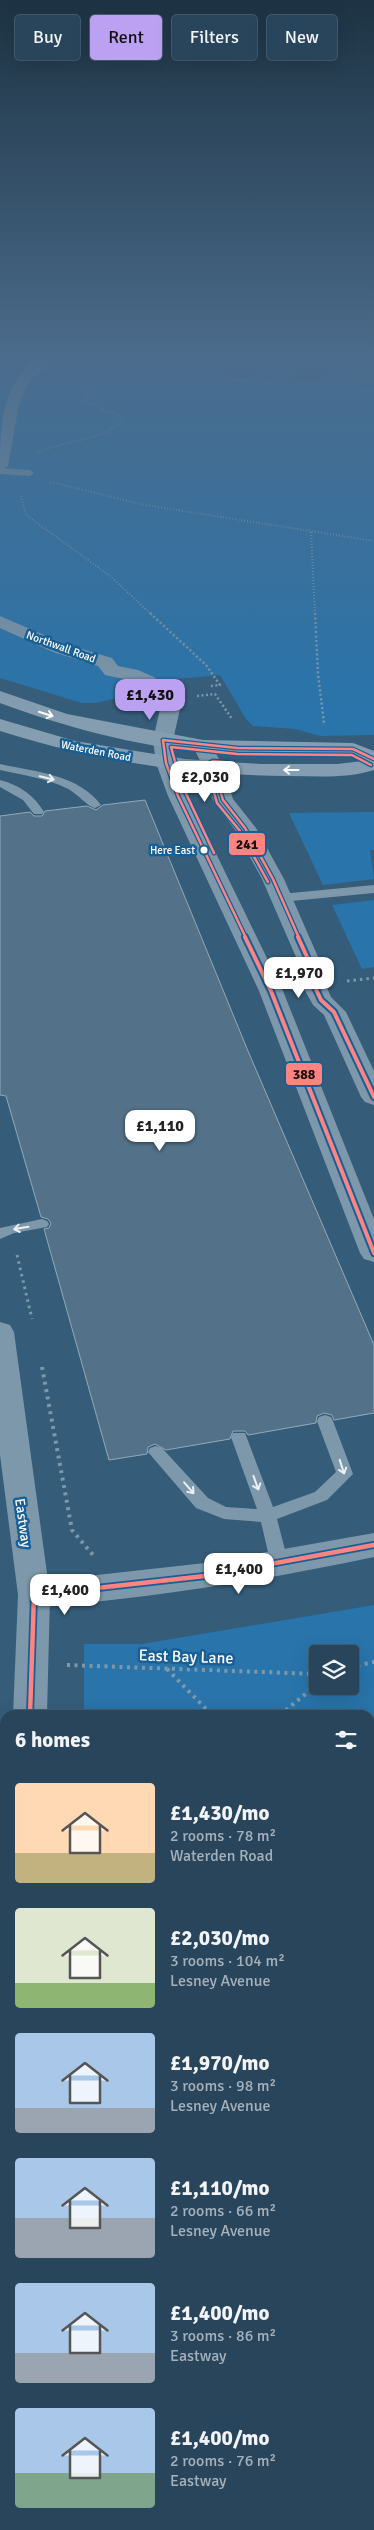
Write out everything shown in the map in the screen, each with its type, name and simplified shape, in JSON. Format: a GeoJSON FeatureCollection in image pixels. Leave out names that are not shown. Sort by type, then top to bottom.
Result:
{"type":"FeatureCollection","features":[{"type":"Feature","properties":{"kind":"main road","name":"Eastway"},"geometry":{"type":"LineString","coordinates":[[0,1332],[8,1382],[18,1484],[34,1595],[30,1710]]}},
{"type":"Feature","properties":{"kind":"street","name":"Northwall Road"},"geometry":{"type":"LineString","coordinates":[[0,621],[59,648],[106,662],[112,671],[134,674],[146,680],[161,694],[170,709],[163,740],[166,763],[178,796],[270,991],[369,1226],[374,1254]]}},
{"type":"Feature","properties":{"kind":"street","name":"Waterden Road"},"geometry":{"type":"LineString","coordinates":[[0,697],[62,719],[163,740],[203,746],[264,749],[353,749],[374,759]]}},
{"type":"Feature","properties":{"kind":"street","name":"Waterden Road"},"geometry":{"type":"LineString","coordinates":[[0,725],[68,746],[166,763],[251,770],[357,770],[374,764]]}},
{"type":"Feature","properties":{"kind":"street"},"geometry":{"type":"LineString","coordinates":[[203,746],[213,767],[223,800],[254,842],[307,958],[308,972],[314,986],[322,1000],[334,1012],[374,1097]]}},
{"type":"Feature","properties":{"kind":"street"},"geometry":{"type":"LineString","coordinates":[[34,1595],[94,1590],[280,1565],[374,1545]]}},
{"type":"Feature","properties":{"kind":"lane"},"geometry":{"type":"LineString","coordinates":[[0,766],[70,784],[88,794],[95,805]]}},
{"type":"Feature","properties":{"kind":"lane"},"geometry":{"type":"LineString","coordinates":[[0,783],[17,790],[32,801],[38,812]]}},
{"type":"Feature","properties":{"kind":"lane"},"geometry":{"type":"LineString","coordinates":[[281,898],[374,889]]}},
{"type":"Feature","properties":{"kind":"lane"},"geometry":{"type":"LineString","coordinates":[[5,1232],[42,1224]]}},
{"type":"Feature","properties":{"kind":"lane"},"geometry":{"type":"LineString","coordinates":[[156,1452],[202,1503],[224,1513],[268,1516],[321,1496],[345,1474],[325,1421]]}},
{"type":"Feature","properties":{"kind":"lane"},"geometry":{"type":"LineString","coordinates":[[238,1437],[268,1516],[280,1565]]}},
{"type":"Feature","properties":{"kind":"path"},"geometry":{"type":"LineString","coordinates":[[48,481],[145,505],[374,541]]}},
{"type":"Feature","properties":{"kind":"path"},"geometry":{"type":"LineString","coordinates":[[21,496],[26,515],[109,575],[206,665],[220,685],[210,686]]}},
{"type":"Feature","properties":{"kind":"path"},"geometry":{"type":"LineString","coordinates":[[311,532],[318,674],[324,727]]}},
{"type":"Feature","properties":{"kind":"path"},"geometry":{"type":"LineString","coordinates":[[202,695],[215,694]]}},
{"type":"Feature","properties":{"kind":"path"},"geometry":{"type":"LineString","coordinates":[[344,981],[374,978]]}},
{"type":"Feature","properties":{"kind":"path"},"geometry":{"type":"LineString","coordinates":[[5,1232],[34,1326]]}},
{"type":"Feature","properties":{"kind":"path"},"geometry":{"type":"LineString","coordinates":[[42,1364],[72,1530],[93,1554],[93,1560]]}},
{"type":"Feature","properties":{"kind":"path"},"geometry":{"type":"LineString","coordinates":[[359,1665],[374,1662]]}},
{"type":"Feature","properties":{"kind":"path","name":"East Bay Lane"},"geometry":{"type":"LineString","coordinates":[[60,1666],[167,1668],[309,1675]]}},
{"type":"Feature","properties":{"kind":"path"},"geometry":{"type":"LineString","coordinates":[[167,1668],[207,1710]]}},
{"type":"Feature","properties":{"kind":"path"},"geometry":{"type":"LineString","coordinates":[[286,1710],[309,1691]]}},
{"type":"Feature","properties":{"kind":"shaded area"},"geometry":{"type":"Polygon","coordinates":[[[0,477],[374,477],[374,735],[320,736],[295,729],[253,726],[246,719],[220,675],[115,685],[114,689],[119,692],[117,698],[96,703],[82,703],[0,678],[0,477]]]}},
{"type":"Feature","properties":{"kind":"shaded area"},"geometry":{"type":"Polygon","coordinates":[[[374,812],[374,850],[370,850],[374,879],[323,885],[289,813],[374,812]]]}},
{"type":"Feature","properties":{"kind":"shaded area"},"geometry":{"type":"Polygon","coordinates":[[[374,900],[374,967],[362,969],[332,905],[374,900]]]}},
{"type":"Feature","properties":{"kind":"shaded area"},"geometry":{"type":"Polygon","coordinates":[[[374,1605],[374,1710],[84,1710],[84,1644],[142,1644],[374,1605]]]}},
{"type":"Feature","properties":{"kind":"building"},"geometry":{"type":"Polygon","coordinates":[[[145,800],[248,1051],[374,1345],[374,1413],[334,1420],[332,1415],[324,1413],[317,1416],[316,1423],[248,1435],[245,1431],[233,1431],[230,1439],[166,1450],[155,1444],[148,1447],[147,1454],[109,1460],[44,1229],[49,1228],[51,1223],[48,1219],[41,1217],[6,1096],[0,1095],[0,816],[30,812],[34,816],[42,816],[45,811],[87,806],[96,810],[103,805],[145,800]]]}},
{"type":"Feature","properties":{"kind":"transit line","name":"388"},"geometry":{"type":"LineString","coordinates":[[374,759],[353,749],[237,748],[163,740],[166,763],[178,796],[271,991],[374,1253]]}},
{"type":"Feature","properties":{"kind":"transit line","name":"241"},"geometry":{"type":"LineString","coordinates":[[214,853],[181,783],[171,747],[237,754],[352,755],[371,765]]}},
{"type":"Feature","properties":{"kind":"transit line","name":"241"},"geometry":{"type":"LineString","coordinates":[[234,763],[213,761],[208,764],[207,768],[217,803],[240,831],[268,882]]}},
{"type":"Feature","properties":{"kind":"transit line","name":"388"},"geometry":{"type":"LineString","coordinates":[[232,769],[213,767],[223,800],[245,828],[273,879],[307,957],[308,972],[314,985],[321,1000],[334,1012],[374,1097]]}},
{"type":"Feature","properties":{"kind":"transit line","name":"388"},"geometry":{"type":"LineString","coordinates":[[34,1595],[205,1576],[374,1545]]}},
{"type":"Feature","properties":{"kind":"transit line","name":"388"},"geometry":{"type":"LineString","coordinates":[[30,1710],[34,1595]]}},
{"type":"Feature","properties":{"kind":"place","name":"Here East"},"geometry":{"type":"Point","coordinates":[204,850]}}]}
